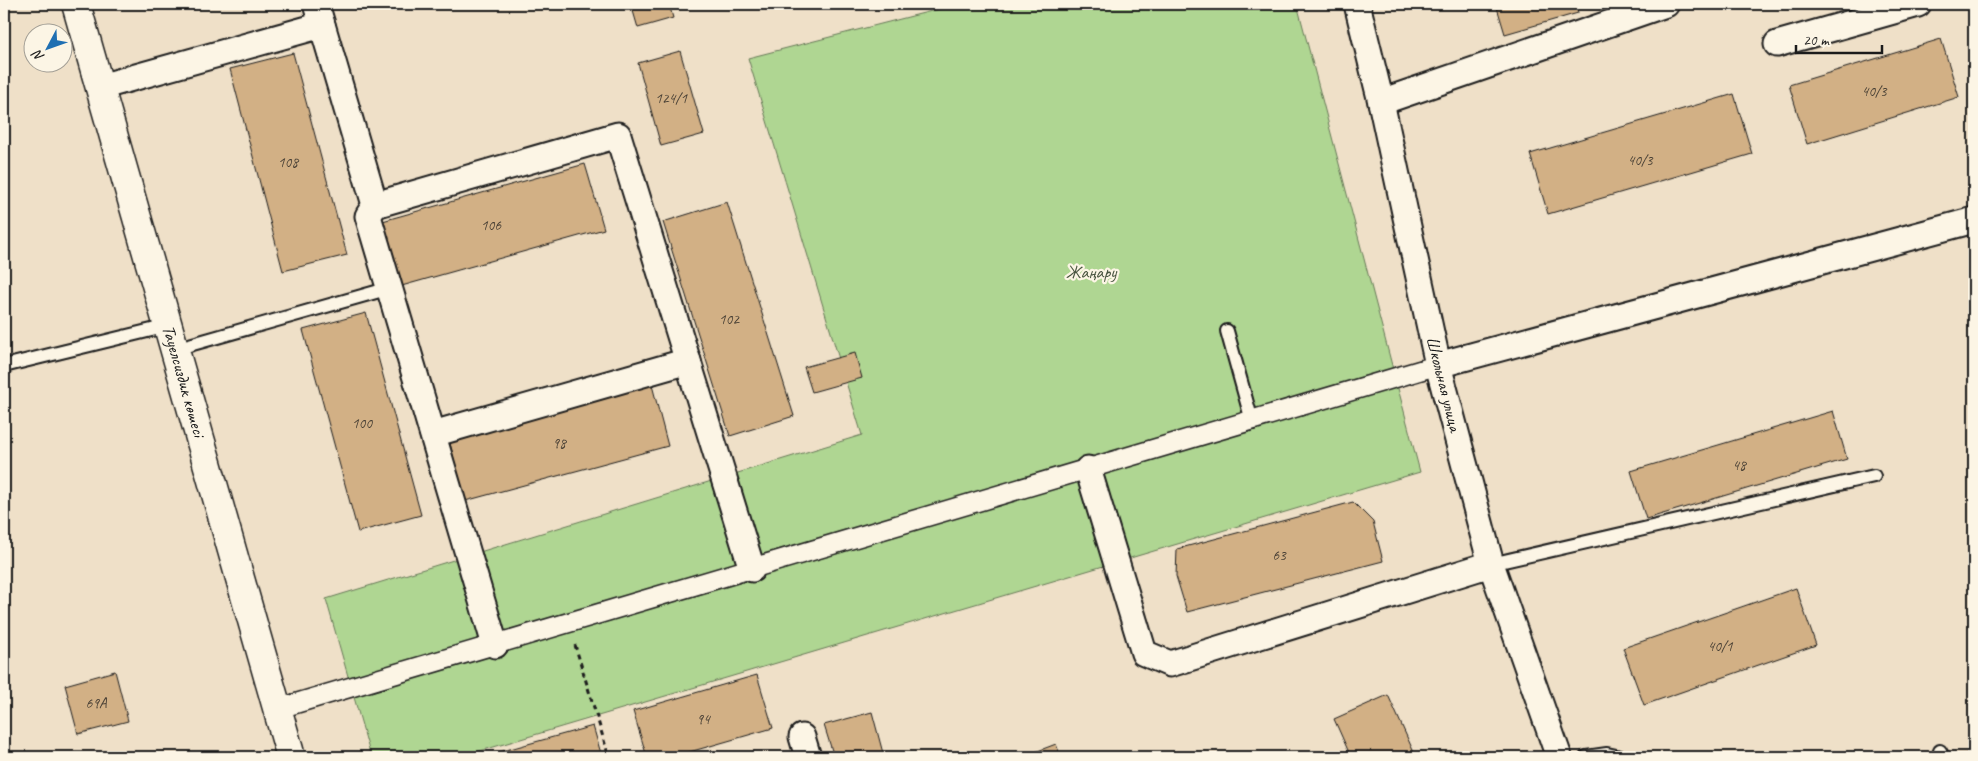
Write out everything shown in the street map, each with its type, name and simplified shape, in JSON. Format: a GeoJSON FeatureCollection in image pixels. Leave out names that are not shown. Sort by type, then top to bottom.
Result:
{"type":"FeatureCollection","features":[{"type":"Feature","properties":{"kind":"street","name":"Тауелсиздик көшесі"},"geometry":{"type":"LineString","coordinates":[[76,4],[291,757]]}},
{"type":"Feature","properties":{"kind":"street","name":"Школьная улица"},"geometry":{"type":"LineString","coordinates":[[1358,4],[1438,365],[1490,564],[1559,757]]}},
{"type":"Feature","properties":{"kind":"street"},"geometry":{"type":"LineString","coordinates":[[1381,102],[1622,11],[1666,4]]}},
{"type":"Feature","properties":{"kind":"street"},"geometry":{"type":"LineString","coordinates":[[1777,44],[1918,4]]}},
{"type":"Feature","properties":{"kind":"street"},"geometry":{"type":"LineString","coordinates":[[100,87],[319,14],[375,205]]}},
{"type":"Feature","properties":{"kind":"street"},"geometry":{"type":"LineString","coordinates":[[495,645],[368,216],[375,205],[618,135],[752,569]]}},
{"type":"Feature","properties":{"kind":"street"},"geometry":{"type":"LineString","coordinates":[[277,709],[1438,365],[1974,220]]}},
{"type":"Feature","properties":{"kind":"street"},"geometry":{"type":"LineString","coordinates":[[433,434],[688,361]]}},
{"type":"Feature","properties":{"kind":"street"},"geometry":{"type":"LineString","coordinates":[[1088,470],[1144,653],[1170,664],[1490,564]]}},
{"type":"Feature","properties":{"kind":"lane"},"geometry":{"type":"LineString","coordinates":[[4,366],[171,338],[390,288]]}},
{"type":"Feature","properties":{"kind":"lane"},"geometry":{"type":"LineString","coordinates":[[1226,330],[1252,421]]}},
{"type":"Feature","properties":{"kind":"lane"},"geometry":{"type":"LineString","coordinates":[[1490,564],[1874,476]]}},
{"type":"Feature","properties":{"kind":"lane"},"geometry":{"type":"LineString","coordinates":[[1586,757],[1607,754],[1621,757]]}},
{"type":"Feature","properties":{"kind":"path"},"geometry":{"type":"LineString","coordinates":[[569,623],[609,757]]}},
{"type":"Feature","properties":{"kind":"shaded area"},"geometry":{"type":"Polygon","coordinates":[[[4,720],[13,757],[4,757],[4,720]]]}},
{"type":"Feature","properties":{"kind":"green space","name":"Жаңару"},"geometry":{"type":"Polygon","coordinates":[[[959,4],[1297,4],[1420,472],[460,757],[371,757],[326,599],[862,435],[748,58],[959,4]]]}},
{"type":"Feature","properties":{"kind":"building"},"geometry":{"type":"Polygon","coordinates":[[[631,4],[669,4],[673,18],[638,28],[631,4]]]}},
{"type":"Feature","properties":{"kind":"building"},"geometry":{"type":"Polygon","coordinates":[[[1496,4],[1576,4],[1578,13],[1505,34],[1496,4]]]}},
{"type":"Feature","properties":{"kind":"building"},"geometry":{"type":"Polygon","coordinates":[[[1941,39],[1959,97],[1807,144],[1789,85],[1941,39]]]}},
{"type":"Feature","properties":{"kind":"building"},"geometry":{"type":"Polygon","coordinates":[[[680,51],[704,134],[661,146],[638,63],[680,51]]]}},
{"type":"Feature","properties":{"kind":"building"},"geometry":{"type":"Polygon","coordinates":[[[293,53],[347,255],[283,271],[230,69],[293,53]]]}},
{"type":"Feature","properties":{"kind":"building"},"geometry":{"type":"Polygon","coordinates":[[[1734,94],[1752,154],[1548,214],[1530,154],[1734,94]]]}},
{"type":"Feature","properties":{"kind":"building"},"geometry":{"type":"Polygon","coordinates":[[[585,164],[604,229],[398,287],[379,222],[585,164]]]}},
{"type":"Feature","properties":{"kind":"building"},"geometry":{"type":"Polygon","coordinates":[[[727,202],[794,416],[730,436],[663,222],[727,202]]]}},
{"type":"Feature","properties":{"kind":"building"},"geometry":{"type":"Polygon","coordinates":[[[366,313],[421,515],[358,532],[303,330],[366,313]]]}},
{"type":"Feature","properties":{"kind":"building"},"geometry":{"type":"Polygon","coordinates":[[[855,353],[862,378],[812,392],[804,367],[855,353]]]}},
{"type":"Feature","properties":{"kind":"building"},"geometry":{"type":"Polygon","coordinates":[[[652,385],[668,446],[465,501],[449,440],[652,385]]]}},
{"type":"Feature","properties":{"kind":"building"},"geometry":{"type":"Polygon","coordinates":[[[1833,411],[1847,459],[1646,519],[1631,471],[1833,411]]]}},
{"type":"Feature","properties":{"kind":"building"},"geometry":{"type":"Polygon","coordinates":[[[1353,502],[1373,522],[1383,561],[1187,612],[1176,576],[1177,549],[1353,502]]]}},
{"type":"Feature","properties":{"kind":"building"},"geometry":{"type":"Polygon","coordinates":[[[1796,588],[1816,645],[1644,705],[1623,648],[1796,588]]]}},
{"type":"Feature","properties":{"kind":"building"},"geometry":{"type":"Polygon","coordinates":[[[115,671],[128,721],[78,734],[65,685],[115,671]]]}},
{"type":"Feature","properties":{"kind":"building"},"geometry":{"type":"Polygon","coordinates":[[[757,675],[773,728],[672,757],[647,757],[633,711],[757,675]]]}},
{"type":"Feature","properties":{"kind":"building"},"geometry":{"type":"Polygon","coordinates":[[[1388,695],[1416,757],[1351,757],[1334,719],[1388,695]]]}},
{"type":"Feature","properties":{"kind":"building"},"geometry":{"type":"Polygon","coordinates":[[[872,712],[884,757],[834,757],[824,725],[872,712]]]}},
{"type":"Feature","properties":{"kind":"building"},"geometry":{"type":"Polygon","coordinates":[[[593,726],[602,757],[481,757],[593,726]]]}},
{"type":"Feature","properties":{"kind":"building"},"geometry":{"type":"Polygon","coordinates":[[[1056,744],[1061,757],[1022,757],[1056,744]]]}}]}
